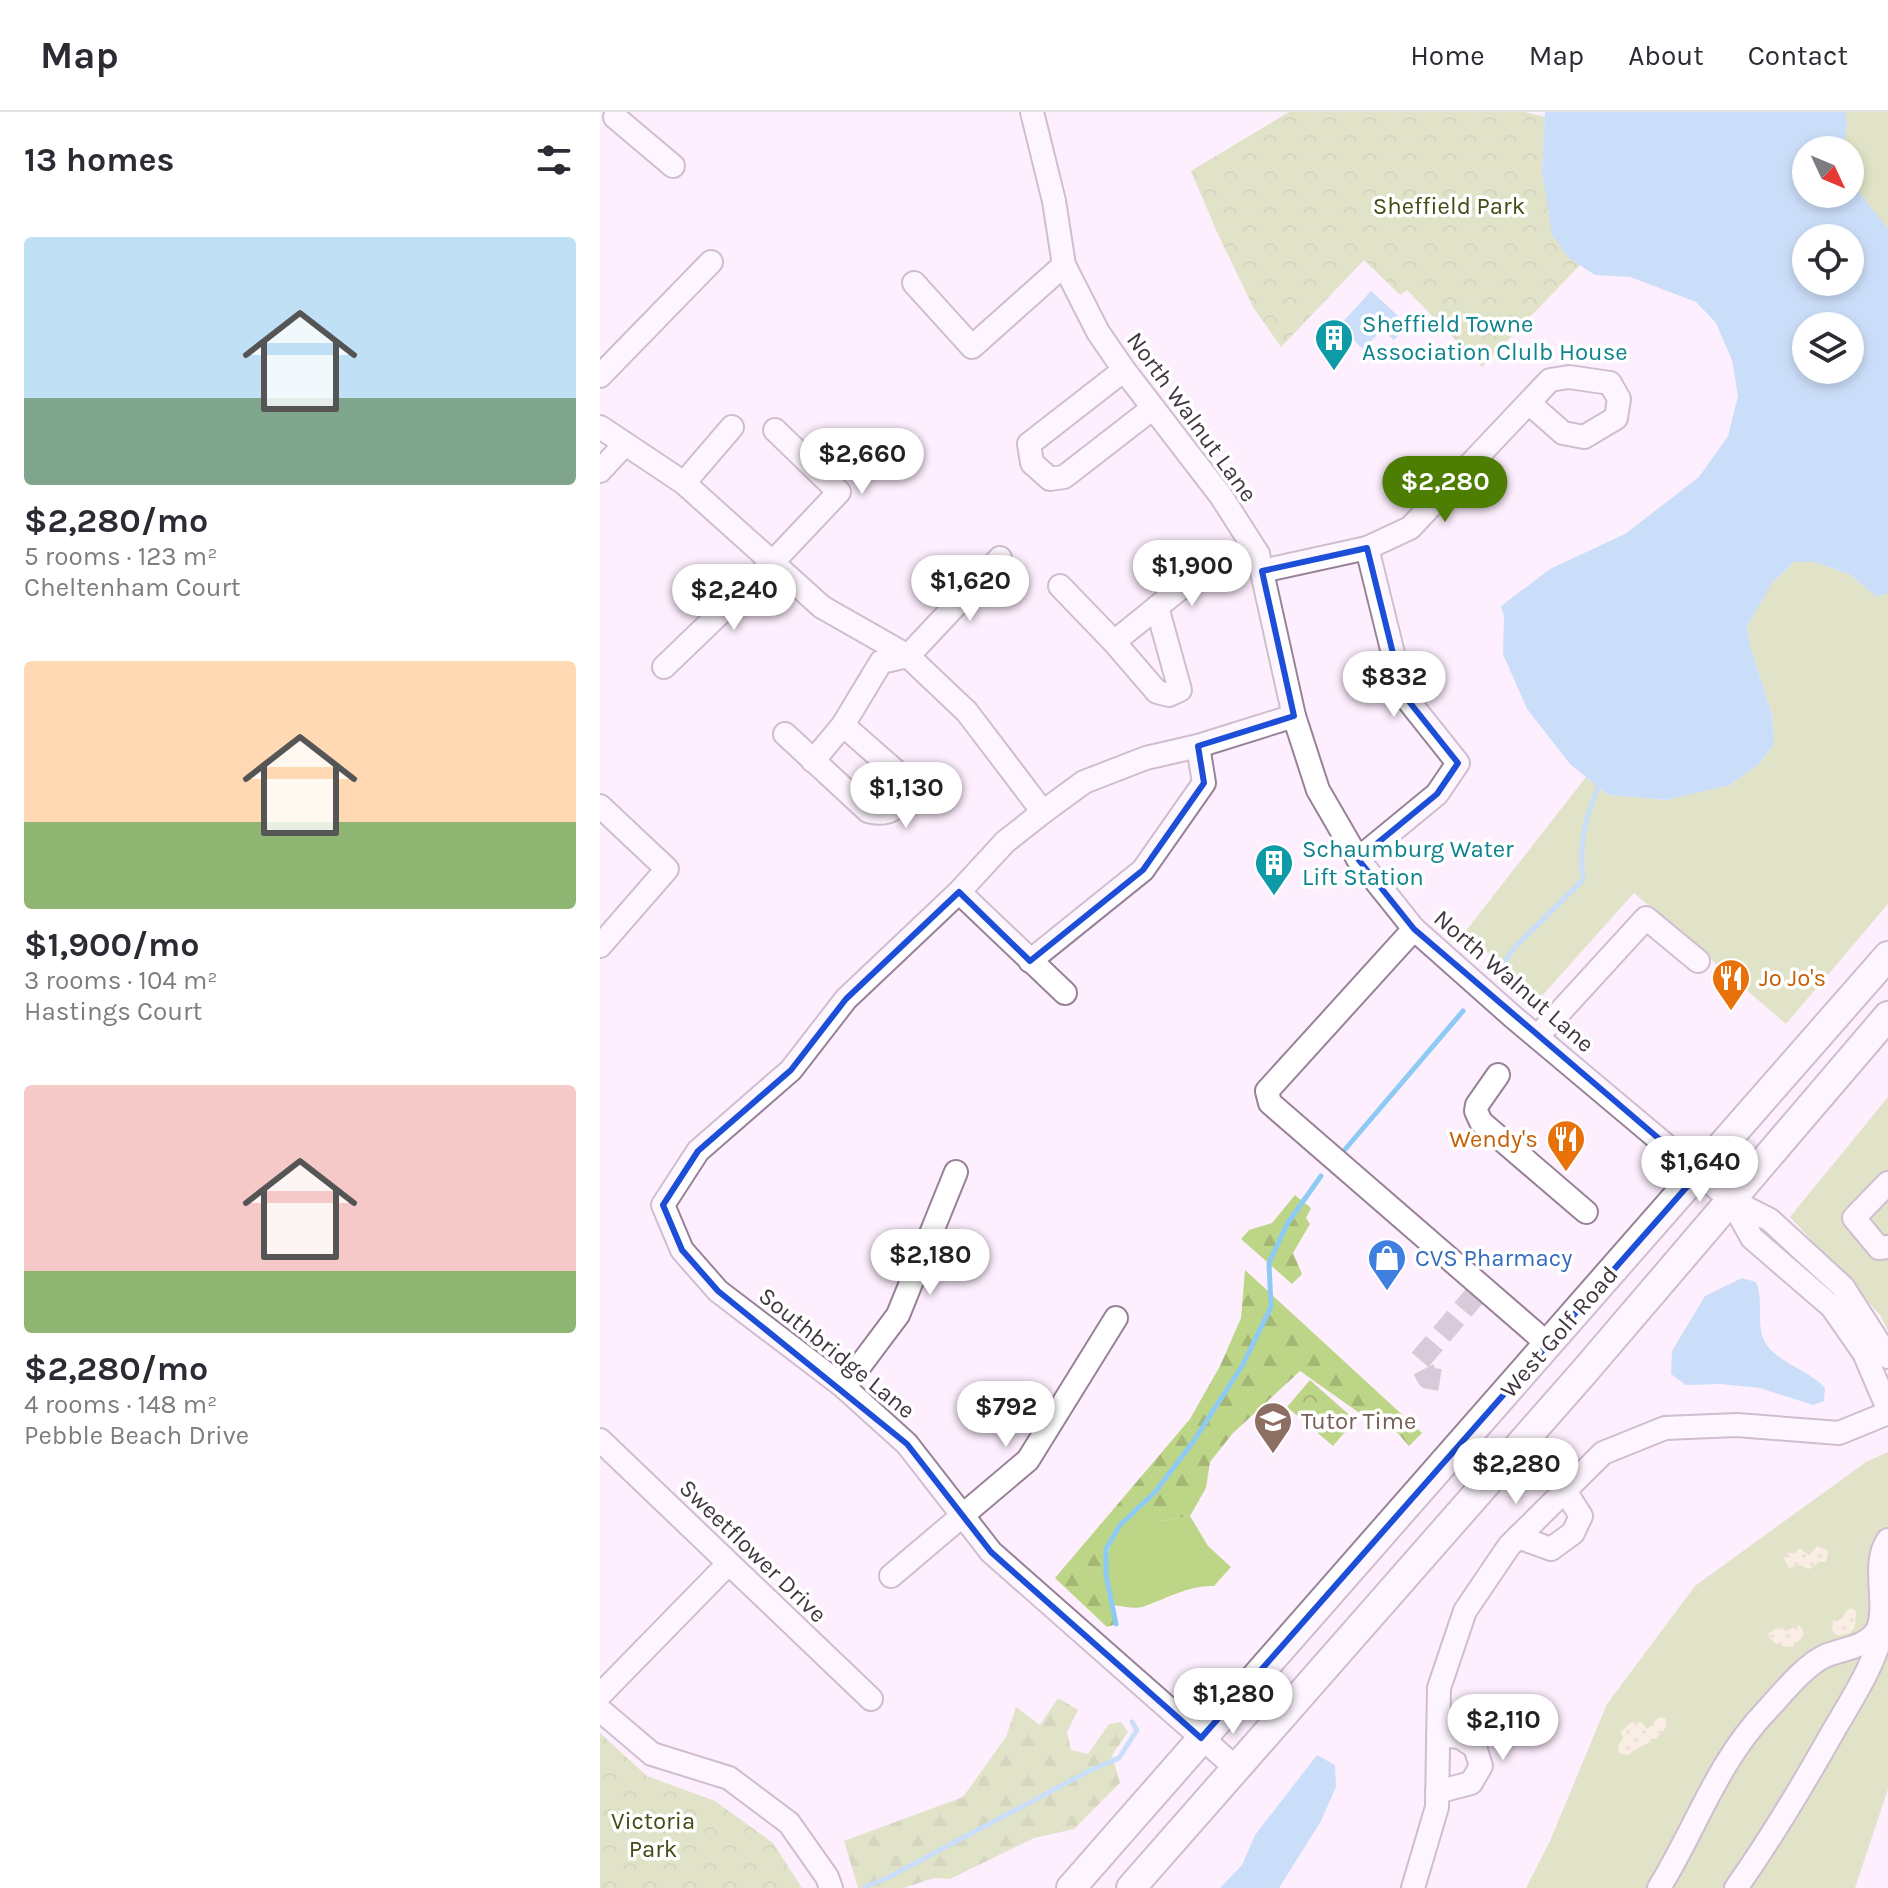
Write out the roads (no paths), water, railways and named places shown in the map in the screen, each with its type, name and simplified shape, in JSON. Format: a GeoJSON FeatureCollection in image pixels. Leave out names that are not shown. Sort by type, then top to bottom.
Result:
{"type":"FeatureCollection","features":[{"type":"Feature","properties":{"kind":"main road","name":"West Golf Road"},"geometry":{"type":"LineString","coordinates":[[1071,1888],[1888,956]]}},
{"type":"Feature","properties":{"kind":"main road","name":"West Golf Road"},"geometry":{"type":"LineString","coordinates":[[1131,1888],[1584,1372],[1888,1016]]}},
{"type":"Feature","properties":{"kind":"street","name":"North Walnut Lane"},"geometry":{"type":"LineString","coordinates":[[1032,112],[1054,201],[1064,265],[1098,332],[1221,496],[1260,562],[1294,716],[1318,790],[1358,859],[1414,929],[1731,1200]]}},
{"type":"Feature","properties":{"kind":"street"},"geometry":{"type":"LineString","coordinates":[[612,119],[673,166]]}},
{"type":"Feature","properties":{"kind":"street"},"geometry":{"type":"LineString","coordinates":[[600,376],[711,262]]}},
{"type":"Feature","properties":{"kind":"street"},"geometry":{"type":"LineString","coordinates":[[914,283],[972,347],[1064,265]]}},
{"type":"Feature","properties":{"kind":"street"},"geometry":{"type":"LineString","coordinates":[[1124,370],[1029,444],[1032,463],[1050,479],[1064,477],[1153,408]]}},
{"type":"Feature","properties":{"kind":"street"},"geometry":{"type":"LineString","coordinates":[[1114,642],[1193,578],[1260,562],[1367,548],[1410,528],[1529,403]]}},
{"type":"Feature","properties":{"kind":"street"},"geometry":{"type":"LineString","coordinates":[[600,427],[684,483],[822,607],[908,656],[967,712],[1043,812]]}},
{"type":"Feature","properties":{"kind":"street"},"geometry":{"type":"LineString","coordinates":[[684,483],[732,427]]}},
{"type":"Feature","properties":{"kind":"street"},"geometry":{"type":"LineString","coordinates":[[664,667],[772,563],[839,492],[775,430]]}},
{"type":"Feature","properties":{"kind":"street"},"geometry":{"type":"LineString","coordinates":[[600,471],[625,444]]}},
{"type":"Feature","properties":{"kind":"street"},"geometry":{"type":"LineString","coordinates":[[1358,859],[1437,794],[1458,763],[1403,694],[1367,548]]}},
{"type":"Feature","properties":{"kind":"street"},"geometry":{"type":"LineString","coordinates":[[813,761],[843,725],[881,662],[908,656],[1000,558]]}},
{"type":"Feature","properties":{"kind":"street"},"geometry":{"type":"LineString","coordinates":[[1060,586],[1157,692],[1169,695],[1180,690],[1157,607]]}},
{"type":"Feature","properties":{"kind":"street"},"geometry":{"type":"LineString","coordinates":[[1065,993],[959,892],[1005,842],[1084,782],[1146,758],[1198,746],[1294,716]]}},
{"type":"Feature","properties":{"kind":"street"},"geometry":{"type":"LineString","coordinates":[[785,734],[868,811],[891,813],[916,789],[843,725]]}},
{"type":"Feature","properties":{"kind":"street"},"geometry":{"type":"LineString","coordinates":[[1030,961],[1143,870],[1204,783],[1198,746]]}},
{"type":"Feature","properties":{"kind":"street"},"geometry":{"type":"LineString","coordinates":[[600,806],[667,869],[600,946]]}},
{"type":"Feature","properties":{"kind":"street","name":"Southbridge Lane"},"geometry":{"type":"LineString","coordinates":[[959,892],[846,999],[791,1070],[698,1151],[663,1205],[682,1250],[718,1291],[844,1387],[907,1444],[991,1552],[1236,1768]]}},
{"type":"Feature","properties":{"kind":"street"},"geometry":{"type":"LineString","coordinates":[[1537,1037],[1646,918],[1698,961]]}},
{"type":"Feature","properties":{"kind":"street"},"geometry":{"type":"LineString","coordinates":[[1414,929],[1267,1091],[1270,1103],[1549,1345]]}},
{"type":"Feature","properties":{"kind":"street"},"geometry":{"type":"LineString","coordinates":[[1498,1075],[1477,1105],[1481,1122],[1586,1212]]}},
{"type":"Feature","properties":{"kind":"street"},"geometry":{"type":"LineString","coordinates":[[844,1387],[898,1315],[956,1172]]}},
{"type":"Feature","properties":{"kind":"street"},"geometry":{"type":"LineString","coordinates":[[1888,1183],[1854,1218],[1868,1232],[1873,1243],[1879,1248],[1888,1247]]}},
{"type":"Feature","properties":{"kind":"street"},"geometry":{"type":"LineString","coordinates":[[1731,1200],[1770,1220],[1843,1287],[1888,1357]]}},
{"type":"Feature","properties":{"kind":"street"},"geometry":{"type":"LineString","coordinates":[[1413,1888],[1437,1807],[1439,1688],[1465,1611],[1509,1546],[1603,1453],[1665,1428],[1737,1425],[1839,1433],[1888,1411],[1864,1353],[1832,1307],[1752,1238],[1731,1200]]}},
{"type":"Feature","properties":{"kind":"street"},"geometry":{"type":"LineString","coordinates":[[1852,1231],[1888,1260]]}},
{"type":"Feature","properties":{"kind":"street"},"geometry":{"type":"LineString","coordinates":[[891,1576],[1028,1460],[1116,1318]]}},
{"type":"Feature","properties":{"kind":"street","name":"Sweetflower Drive"},"geometry":{"type":"LineString","coordinates":[[600,1440],[871,1699]]}},
{"type":"Feature","properties":{"kind":"street"},"geometry":{"type":"LineString","coordinates":[[1518,1537],[1551,1549],[1573,1533],[1581,1516],[1565,1491]]}},
{"type":"Feature","properties":{"kind":"street"},"geometry":{"type":"LineString","coordinates":[[1659,1888],[1722,1767],[1745,1735],[1814,1662],[1861,1644],[1879,1627],[1885,1605],[1881,1551],[1888,1540]]}},
{"type":"Feature","properties":{"kind":"street"},"geometry":{"type":"LineString","coordinates":[[600,1695],[728,1564]]}},
{"type":"Feature","properties":{"kind":"street"},"geometry":{"type":"LineString","coordinates":[[1736,1888],[1788,1812],[1866,1673],[1881,1639],[1888,1608]]}},
{"type":"Feature","properties":{"kind":"street"},"geometry":{"type":"LineString","coordinates":[[600,1710],[652,1754],[729,1778],[789,1823],[827,1877],[831,1888]]}},
{"type":"Feature","properties":{"kind":"street"},"geometry":{"type":"LineString","coordinates":[[1437,1792],[1471,1783],[1481,1766],[1475,1747],[1460,1737],[1438,1735]]}},
{"type":"Feature","properties":{"kind":"water"},"geometry":{"type":"Polygon","coordinates":[[[1545,112],[1845,112],[1845,136],[1792,136],[1792,208],[1864,208],[1864,199],[1888,229],[1888,593],[1877,597],[1849,574],[1814,562],[1794,562],[1773,582],[1747,626],[1772,715],[1774,744],[1759,764],[1730,785],[1666,800],[1608,795],[1570,764],[1527,709],[1503,654],[1504,616],[1501,606],[1550,569],[1625,534],[1699,477],[1728,436],[1738,396],[1732,360],[1716,323],[1696,302],[1630,277],[1595,275],[1570,259],[1552,235],[1542,171],[1545,112]]]}},
{"type":"Feature","properties":{"kind":"water"},"geometry":{"type":"Polygon","coordinates":[[[1371,291],[1408,325],[1394,340],[1382,330],[1363,349],[1339,326],[1371,291]]]}},
{"type":"Feature","properties":{"kind":"water"},"geometry":{"type":"Polygon","coordinates":[[[1742,1278],[1756,1282],[1762,1333],[1769,1348],[1818,1381],[1825,1388],[1824,1401],[1813,1405],[1760,1388],[1686,1385],[1671,1374],[1672,1351],[1705,1296],[1742,1278]]]}},
{"type":"Feature","properties":{"kind":"water"},"geometry":{"type":"Polygon","coordinates":[[[1317,1755],[1335,1765],[1336,1787],[1321,1821],[1279,1888],[1220,1888],[1242,1865],[1255,1835],[1317,1755]]]}},
{"type":"Feature","properties":{"kind":"waterway"},"geometry":{"type":"LineString","coordinates":[[1503,963],[1515,947],[1583,880],[1584,829],[1601,780]]}},
{"type":"Feature","properties":{"kind":"waterway"},"geometry":{"type":"LineString","coordinates":[[1342,1153],[1463,1011]]}},
{"type":"Feature","properties":{"kind":"waterway"},"geometry":{"type":"LineString","coordinates":[[1116,1624],[1106,1575],[1106,1549],[1120,1525],[1155,1492],[1193,1442],[1242,1366],[1271,1307],[1269,1263],[1287,1224],[1321,1176]]}},
{"type":"Feature","properties":{"kind":"waterway"},"geometry":{"type":"LineString","coordinates":[[865,1887],[1119,1758],[1137,1730],[1132,1722]]}},
{"type":"Feature","properties":{"kind":"tunnel"},"geometry":{"type":"LineString","coordinates":[[1440,1380],[1428,1378],[1419,1361],[1482,1287]]}},
{"type":"Feature","properties":{"kind":"place","name":"Sheffield Towne Association Clulb House"},"geometry":{"type":"Point","coordinates":[1334,372]}},
{"type":"Feature","properties":{"kind":"place","name":"Schaumburg Water Lift Station"},"geometry":{"type":"Point","coordinates":[1274,897]}},
{"type":"Feature","properties":{"kind":"place","name":"Jo Jo's"},"geometry":{"type":"Point","coordinates":[1731,1012]}},
{"type":"Feature","properties":{"kind":"place","name":"Wendy's"},"geometry":{"type":"Point","coordinates":[1566,1173]}},
{"type":"Feature","properties":{"kind":"place","name":"CVS Pharmacy"},"geometry":{"type":"Point","coordinates":[1387,1292]}},
{"type":"Feature","properties":{"kind":"place","name":"Tutor Time"},"geometry":{"type":"Point","coordinates":[1273,1455]}},
{"type":"Feature","properties":{"kind":"park label","name":"Sheffield Park"},"geometry":{"type":"Point","coordinates":[1449,206]}},
{"type":"Feature","properties":{"kind":"park label","name":"Victoria Park"},"geometry":{"type":"Point","coordinates":[653,1835]}}]}
